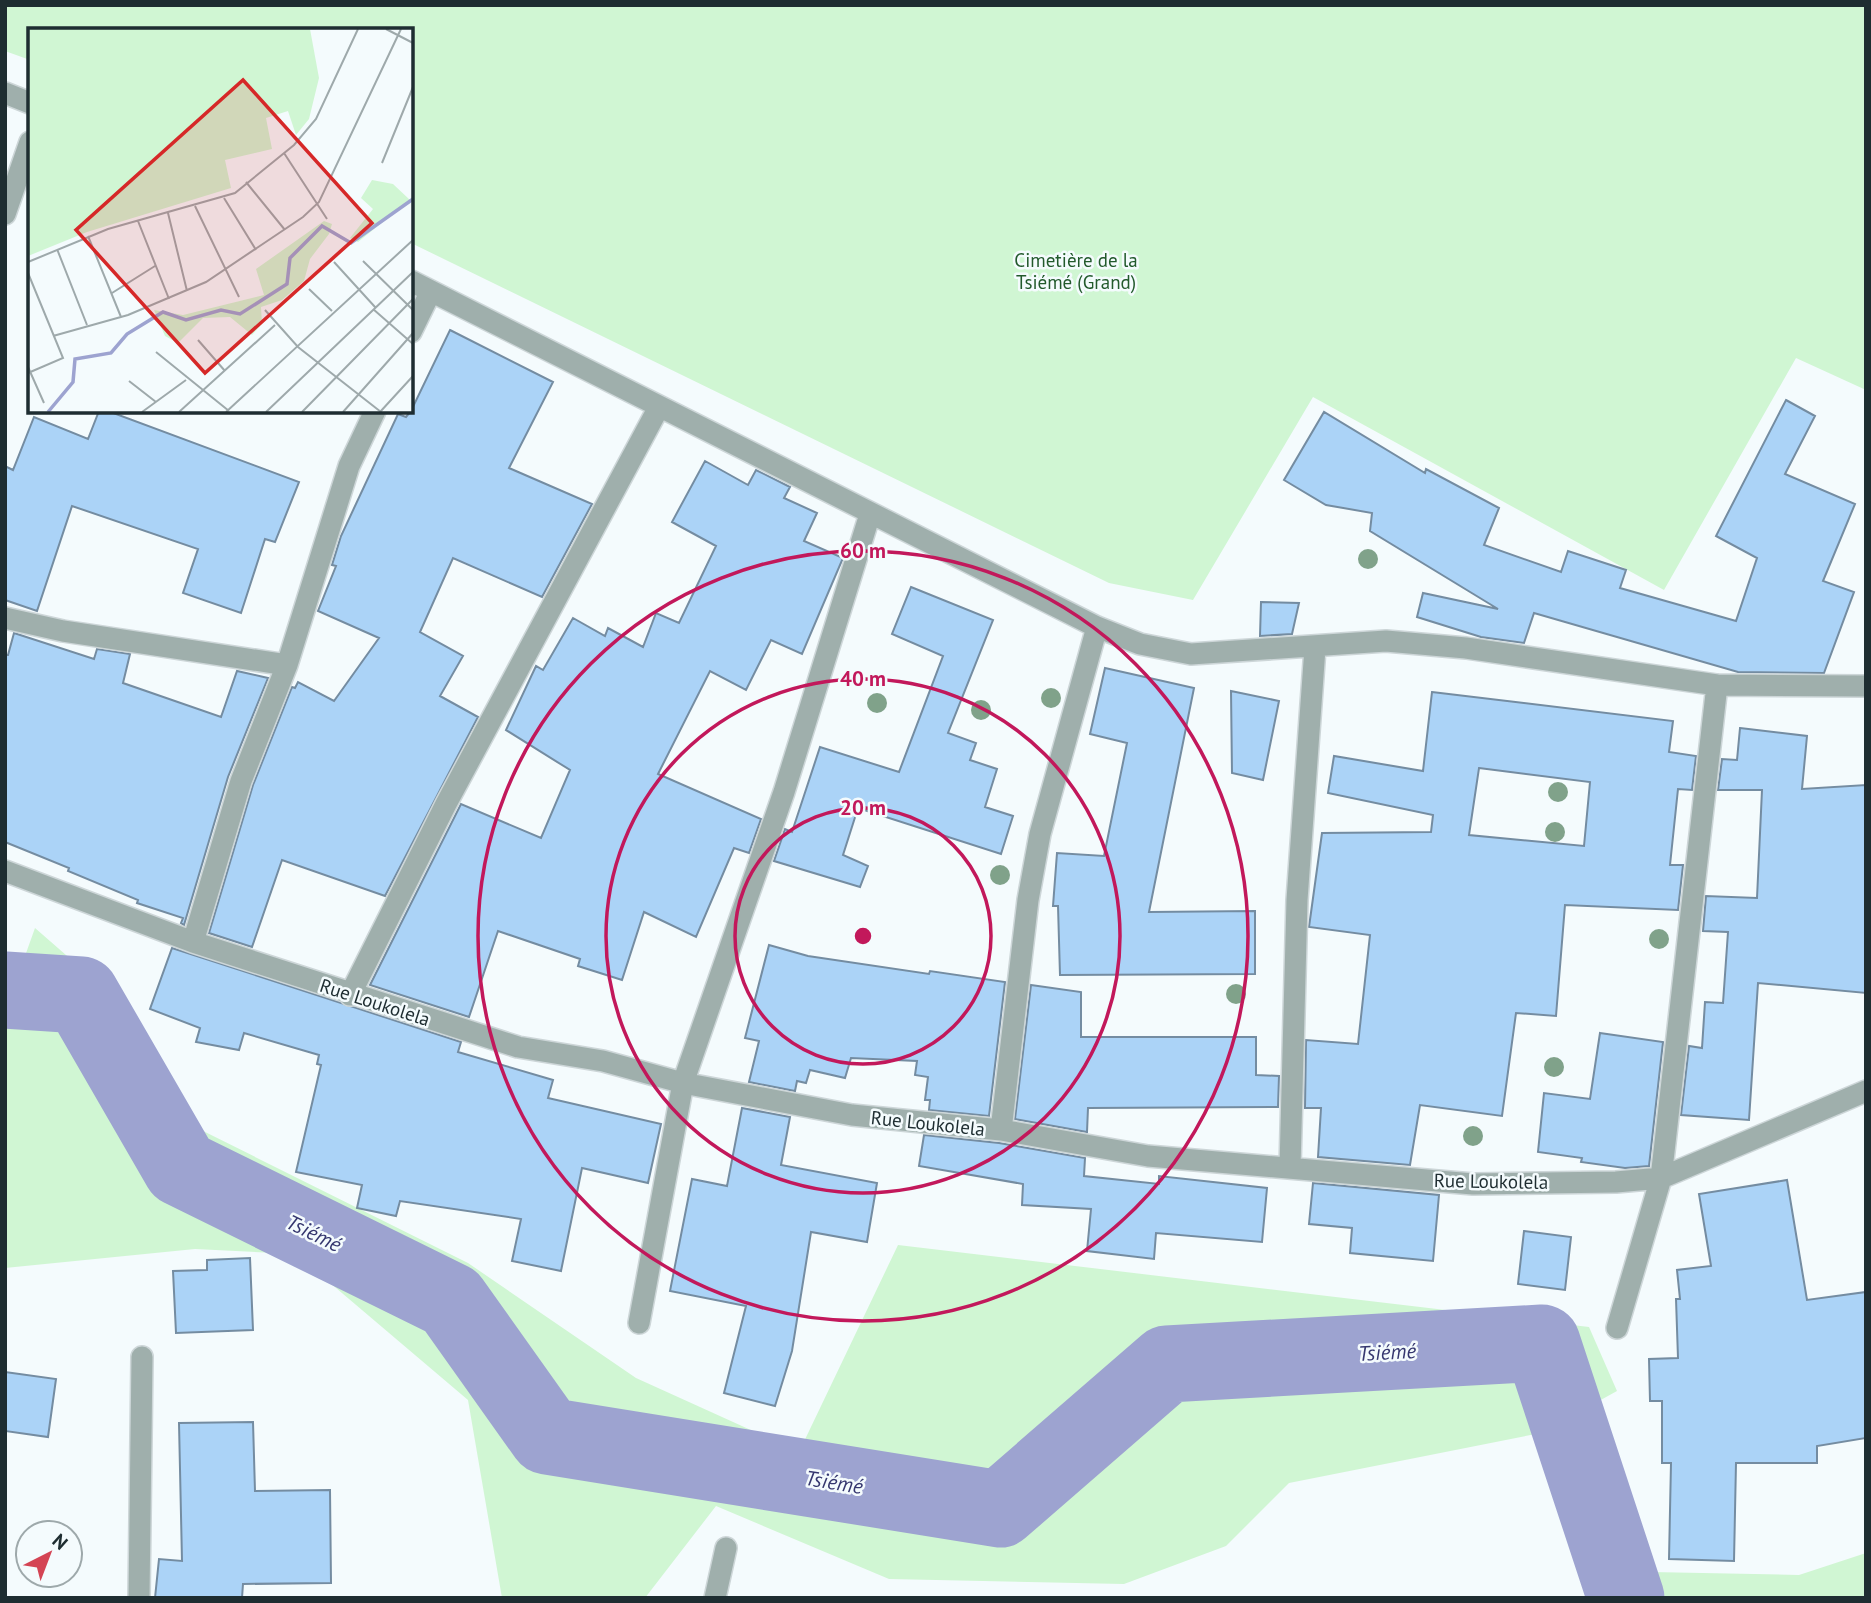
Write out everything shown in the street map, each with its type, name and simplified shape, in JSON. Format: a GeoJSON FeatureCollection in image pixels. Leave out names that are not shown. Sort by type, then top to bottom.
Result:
{"type":"FeatureCollection","features":[{"type":"Feature","properties":{"kind":"street"},"geometry":{"type":"LineString","coordinates":[[5,93],[28,102]]}},
{"type":"Feature","properties":{"kind":"street"},"geometry":{"type":"LineString","coordinates":[[5,214],[28,148]]}},
{"type":"Feature","properties":{"kind":"street"},"geometry":{"type":"LineString","coordinates":[[413,282],[540,344],[870,514],[1097,627],[1140,644],[1191,654],[1315,648],[1386,641],[1466,648],[1717,685],[1866,686]]}},
{"type":"Feature","properties":{"kind":"street"},"geometry":{"type":"LineString","coordinates":[[413,328],[430,291]]}},
{"type":"Feature","properties":{"kind":"street"},"geometry":{"type":"LineString","coordinates":[[350,995],[446,804],[659,407]]}},
{"type":"Feature","properties":{"kind":"street"},"geometry":{"type":"LineString","coordinates":[[193,942],[241,781],[287,665],[349,466],[374,413]]}},
{"type":"Feature","properties":{"kind":"street"},"geometry":{"type":"LineString","coordinates":[[639,1323],[684,1083],[784,792],[870,514]]}},
{"type":"Feature","properties":{"kind":"street"},"geometry":{"type":"LineString","coordinates":[[5,618],[62,631],[287,665]]}},
{"type":"Feature","properties":{"kind":"street"},"geometry":{"type":"LineString","coordinates":[[1001,1130],[1028,900],[1040,834],[1097,627]]}},
{"type":"Feature","properties":{"kind":"street"},"geometry":{"type":"LineString","coordinates":[[1290,1167],[1297,900],[1315,648]]}},
{"type":"Feature","properties":{"kind":"street"},"geometry":{"type":"LineString","coordinates":[[1617,1328],[1661,1178],[1717,685]]}},
{"type":"Feature","properties":{"kind":"street","name":"Rue Loukolela"},"geometry":{"type":"LineString","coordinates":[[5,871],[193,942],[350,995],[518,1047],[603,1061],[684,1083],[852,1115],[1001,1130],[1148,1156],[1473,1184],[1616,1182],[1661,1178],[1866,1091]]}},
{"type":"Feature","properties":{"kind":"street"},"geometry":{"type":"LineString","coordinates":[[139,1598],[142,1357]]}},
{"type":"Feature","properties":{"kind":"street"},"geometry":{"type":"LineString","coordinates":[[715,1598],[726,1548]]}},
{"type":"Feature","properties":{"kind":"green space","name":"Cimetière de la Tsiémé (Grand)"},"geometry":{"type":"Polygon","coordinates":[[[5,5],[1866,5],[1866,390],[1796,358],[1664,590],[1313,397],[1193,600],[1109,583],[413,244],[413,28],[28,28],[28,59],[5,51],[5,5]]]}},
{"type":"Feature","properties":{"kind":"green space"},"geometry":{"type":"Polygon","coordinates":[[[35,928],[136,1016],[183,1121],[468,1263],[636,1378],[799,1452],[898,1245],[1589,1327],[1617,1391],[1541,1433],[1289,1483],[1226,1546],[1124,1584],[889,1579],[716,1506],[645,1598],[502,1598],[468,1400],[296,1254],[195,1249],[5,1268],[5,1012],[35,928]]]}},
{"type":"Feature","properties":{"kind":"green space"},"geometry":{"type":"Polygon","coordinates":[[[1866,1553],[1866,1598],[1662,1598],[1651,1572],[1799,1575],[1866,1553]]]}},
{"type":"Feature","properties":{"kind":"building"},"geometry":{"type":"Polygon","coordinates":[[[450,330],[553,382],[509,468],[592,504],[542,597],[453,558],[420,632],[463,656],[440,696],[478,717],[385,896],[282,860],[252,947],[209,933],[253,785],[292,687],[295,688],[298,682],[334,701],[379,638],[318,611],[336,566],[332,565],[341,536],[398,414],[406,417],[413,413],[413,407],[450,330]]]}},
{"type":"Feature","properties":{"kind":"building"},"geometry":{"type":"Polygon","coordinates":[[[1786,400],[1815,416],[1785,474],[1855,504],[1823,581],[1854,592],[1824,673],[1738,672],[1534,613],[1524,643],[1481,637],[1417,617],[1423,593],[1498,609],[1370,531],[1372,513],[1326,505],[1284,480],[1324,412],[1425,473],[1426,469],[1499,508],[1484,545],[1561,572],[1568,551],[1626,570],[1620,588],[1736,621],[1757,558],[1716,536],[1786,400]]]}},
{"type":"Feature","properties":{"kind":"building"},"geometry":{"type":"Polygon","coordinates":[[[98,413],[113,413],[299,482],[275,542],[265,539],[241,613],[183,593],[198,549],[72,506],[37,611],[5,600],[5,466],[13,470],[34,417],[88,439],[98,413]]]}},
{"type":"Feature","properties":{"kind":"building"},"geometry":{"type":"Polygon","coordinates":[[[705,461],[748,485],[756,470],[790,487],[784,498],[817,513],[804,541],[843,558],[802,654],[771,640],[746,690],[710,671],[658,774],[761,819],[749,853],[734,848],[696,937],[644,912],[622,980],[578,966],[580,959],[498,931],[469,1017],[370,985],[461,804],[541,838],[570,770],[506,730],[536,666],[543,670],[573,618],[605,636],[608,628],[643,647],[656,613],[679,623],[716,546],[672,522],[705,461]]]}},
{"type":"Feature","properties":{"kind":"building"},"geometry":{"type":"Polygon","coordinates":[[[911,587],[993,620],[948,733],[976,743],[970,760],[997,769],[985,807],[1013,816],[1001,854],[858,808],[843,855],[868,866],[860,887],[774,861],[785,829],[792,832],[820,747],[899,772],[943,656],[892,634],[911,587]]]}},
{"type":"Feature","properties":{"kind":"building"},"geometry":{"type":"Polygon","coordinates":[[[1261,602],[1299,603],[1292,634],[1260,636],[1261,602]]]}},
{"type":"Feature","properties":{"kind":"building"},"geometry":{"type":"Polygon","coordinates":[[[14,633],[94,659],[97,649],[130,654],[123,683],[221,717],[237,671],[268,678],[228,777],[184,925],[181,923],[183,918],[137,903],[138,900],[68,871],[69,868],[5,842],[5,655],[8,655],[14,633]]]}},
{"type":"Feature","properties":{"kind":"building"},"geometry":{"type":"Polygon","coordinates":[[[1105,668],[1194,688],[1149,912],[1255,911],[1255,974],[1060,975],[1058,906],[1053,906],[1057,853],[1104,856],[1127,743],[1090,734],[1105,668]]]}},
{"type":"Feature","properties":{"kind":"building"},"geometry":{"type":"Polygon","coordinates":[[[1231,691],[1279,701],[1263,780],[1232,773],[1231,691]]]}},
{"type":"Feature","properties":{"kind":"building"},"geometry":{"type":"Polygon","coordinates":[[[1432,692],[1673,721],[1669,752],[1696,756],[1692,790],[1678,789],[1670,865],[1683,865],[1678,910],[1565,905],[1556,1016],[1516,1013],[1502,1116],[1420,1105],[1410,1165],[1318,1157],[1321,1108],[1305,1108],[1306,1040],[1358,1044],[1370,935],[1309,927],[1322,833],[1431,832],[1433,815],[1328,793],[1334,756],[1423,771],[1432,692]],[[1479,768],[1469,835],[1584,846],[1590,782],[1479,768]]]}},
{"type":"Feature","properties":{"kind":"building"},"geometry":{"type":"Polygon","coordinates":[[[1740,728],[1807,736],[1802,789],[1866,785],[1866,993],[1758,983],[1749,1120],[1681,1115],[1689,1046],[1702,1048],[1705,1002],[1723,1003],[1728,932],[1703,931],[1706,896],[1757,898],[1762,790],[1718,790],[1722,759],[1737,760],[1740,728]]]}},
{"type":"Feature","properties":{"kind":"building"},"geometry":{"type":"Polygon","coordinates":[[[769,945],[808,956],[1005,982],[989,1116],[929,1110],[930,1100],[925,1100],[928,1077],[915,1075],[917,1061],[851,1058],[845,1078],[810,1070],[806,1083],[797,1081],[795,1091],[749,1082],[759,1041],[745,1038],[769,945]]]}},
{"type":"Feature","properties":{"kind":"building"},"geometry":{"type":"Polygon","coordinates":[[[172,948],[461,1042],[458,1052],[553,1080],[548,1098],[661,1124],[648,1183],[582,1168],[561,1271],[512,1261],[521,1219],[400,1201],[396,1216],[357,1208],[362,1185],[296,1172],[321,1065],[317,1064],[319,1055],[244,1033],[239,1050],[196,1042],[200,1028],[150,1009],[172,948]]]}},
{"type":"Feature","properties":{"kind":"building"},"geometry":{"type":"Polygon","coordinates":[[[1031,985],[1081,992],[1081,1037],[1256,1037],[1256,1075],[1279,1076],[1278,1107],[1088,1108],[1087,1132],[1015,1119],[1031,985]]]}},
{"type":"Feature","properties":{"kind":"building"},"geometry":{"type":"Polygon","coordinates":[[[1600,1033],[1663,1042],[1649,1166],[1625,1168],[1538,1152],[1544,1093],[1590,1099],[1600,1033]]]}},
{"type":"Feature","properties":{"kind":"building"},"geometry":{"type":"Polygon","coordinates":[[[742,1108],[790,1117],[781,1165],[877,1183],[867,1242],[811,1232],[792,1351],[775,1406],[724,1393],[746,1306],[670,1291],[692,1179],[727,1186],[742,1108]]]}},
{"type":"Feature","properties":{"kind":"building"},"geometry":{"type":"Polygon","coordinates":[[[924,1135],[999,1143],[1085,1158],[1084,1176],[1159,1184],[1159,1176],[1267,1188],[1262,1242],[1156,1233],[1154,1259],[1087,1251],[1091,1209],[1022,1205],[1023,1184],[919,1166],[924,1135]]]}},
{"type":"Feature","properties":{"kind":"building"},"geometry":{"type":"Polygon","coordinates":[[[1787,1180],[1807,1300],[1866,1292],[1866,1438],[1817,1446],[1817,1463],[1736,1463],[1734,1561],[1669,1559],[1671,1463],[1662,1463],[1662,1401],[1650,1401],[1649,1359],[1678,1358],[1676,1299],[1680,1299],[1677,1270],[1711,1266],[1699,1194],[1787,1180]]]}},
{"type":"Feature","properties":{"kind":"building"},"geometry":{"type":"Polygon","coordinates":[[[1313,1183],[1439,1195],[1433,1261],[1350,1253],[1352,1228],[1309,1224],[1313,1183]]]}},
{"type":"Feature","properties":{"kind":"building"},"geometry":{"type":"Polygon","coordinates":[[[1524,1231],[1571,1237],[1565,1290],[1518,1284],[1524,1231]]]}},
{"type":"Feature","properties":{"kind":"building"},"geometry":{"type":"Polygon","coordinates":[[[250,1258],[253,1330],[176,1333],[173,1271],[207,1270],[207,1260],[250,1258]]]}},
{"type":"Feature","properties":{"kind":"building"},"geometry":{"type":"Polygon","coordinates":[[[5,1372],[56,1379],[48,1437],[5,1431],[5,1372]]]}},
{"type":"Feature","properties":{"kind":"building"},"geometry":{"type":"Polygon","coordinates":[[[253,1422],[255,1491],[330,1490],[331,1583],[243,1584],[242,1598],[155,1598],[159,1559],[182,1561],[179,1423],[253,1422]]]}},
{"type":"Feature","properties":{"kind":"waterway","name":"Tsiémé"},"geometry":{"type":"LineString","coordinates":[[5,990],[81,995],[181,1168],[451,1301],[547,1436],[1000,1509],[1167,1364],[1542,1343],[1626,1598]]}}]}
